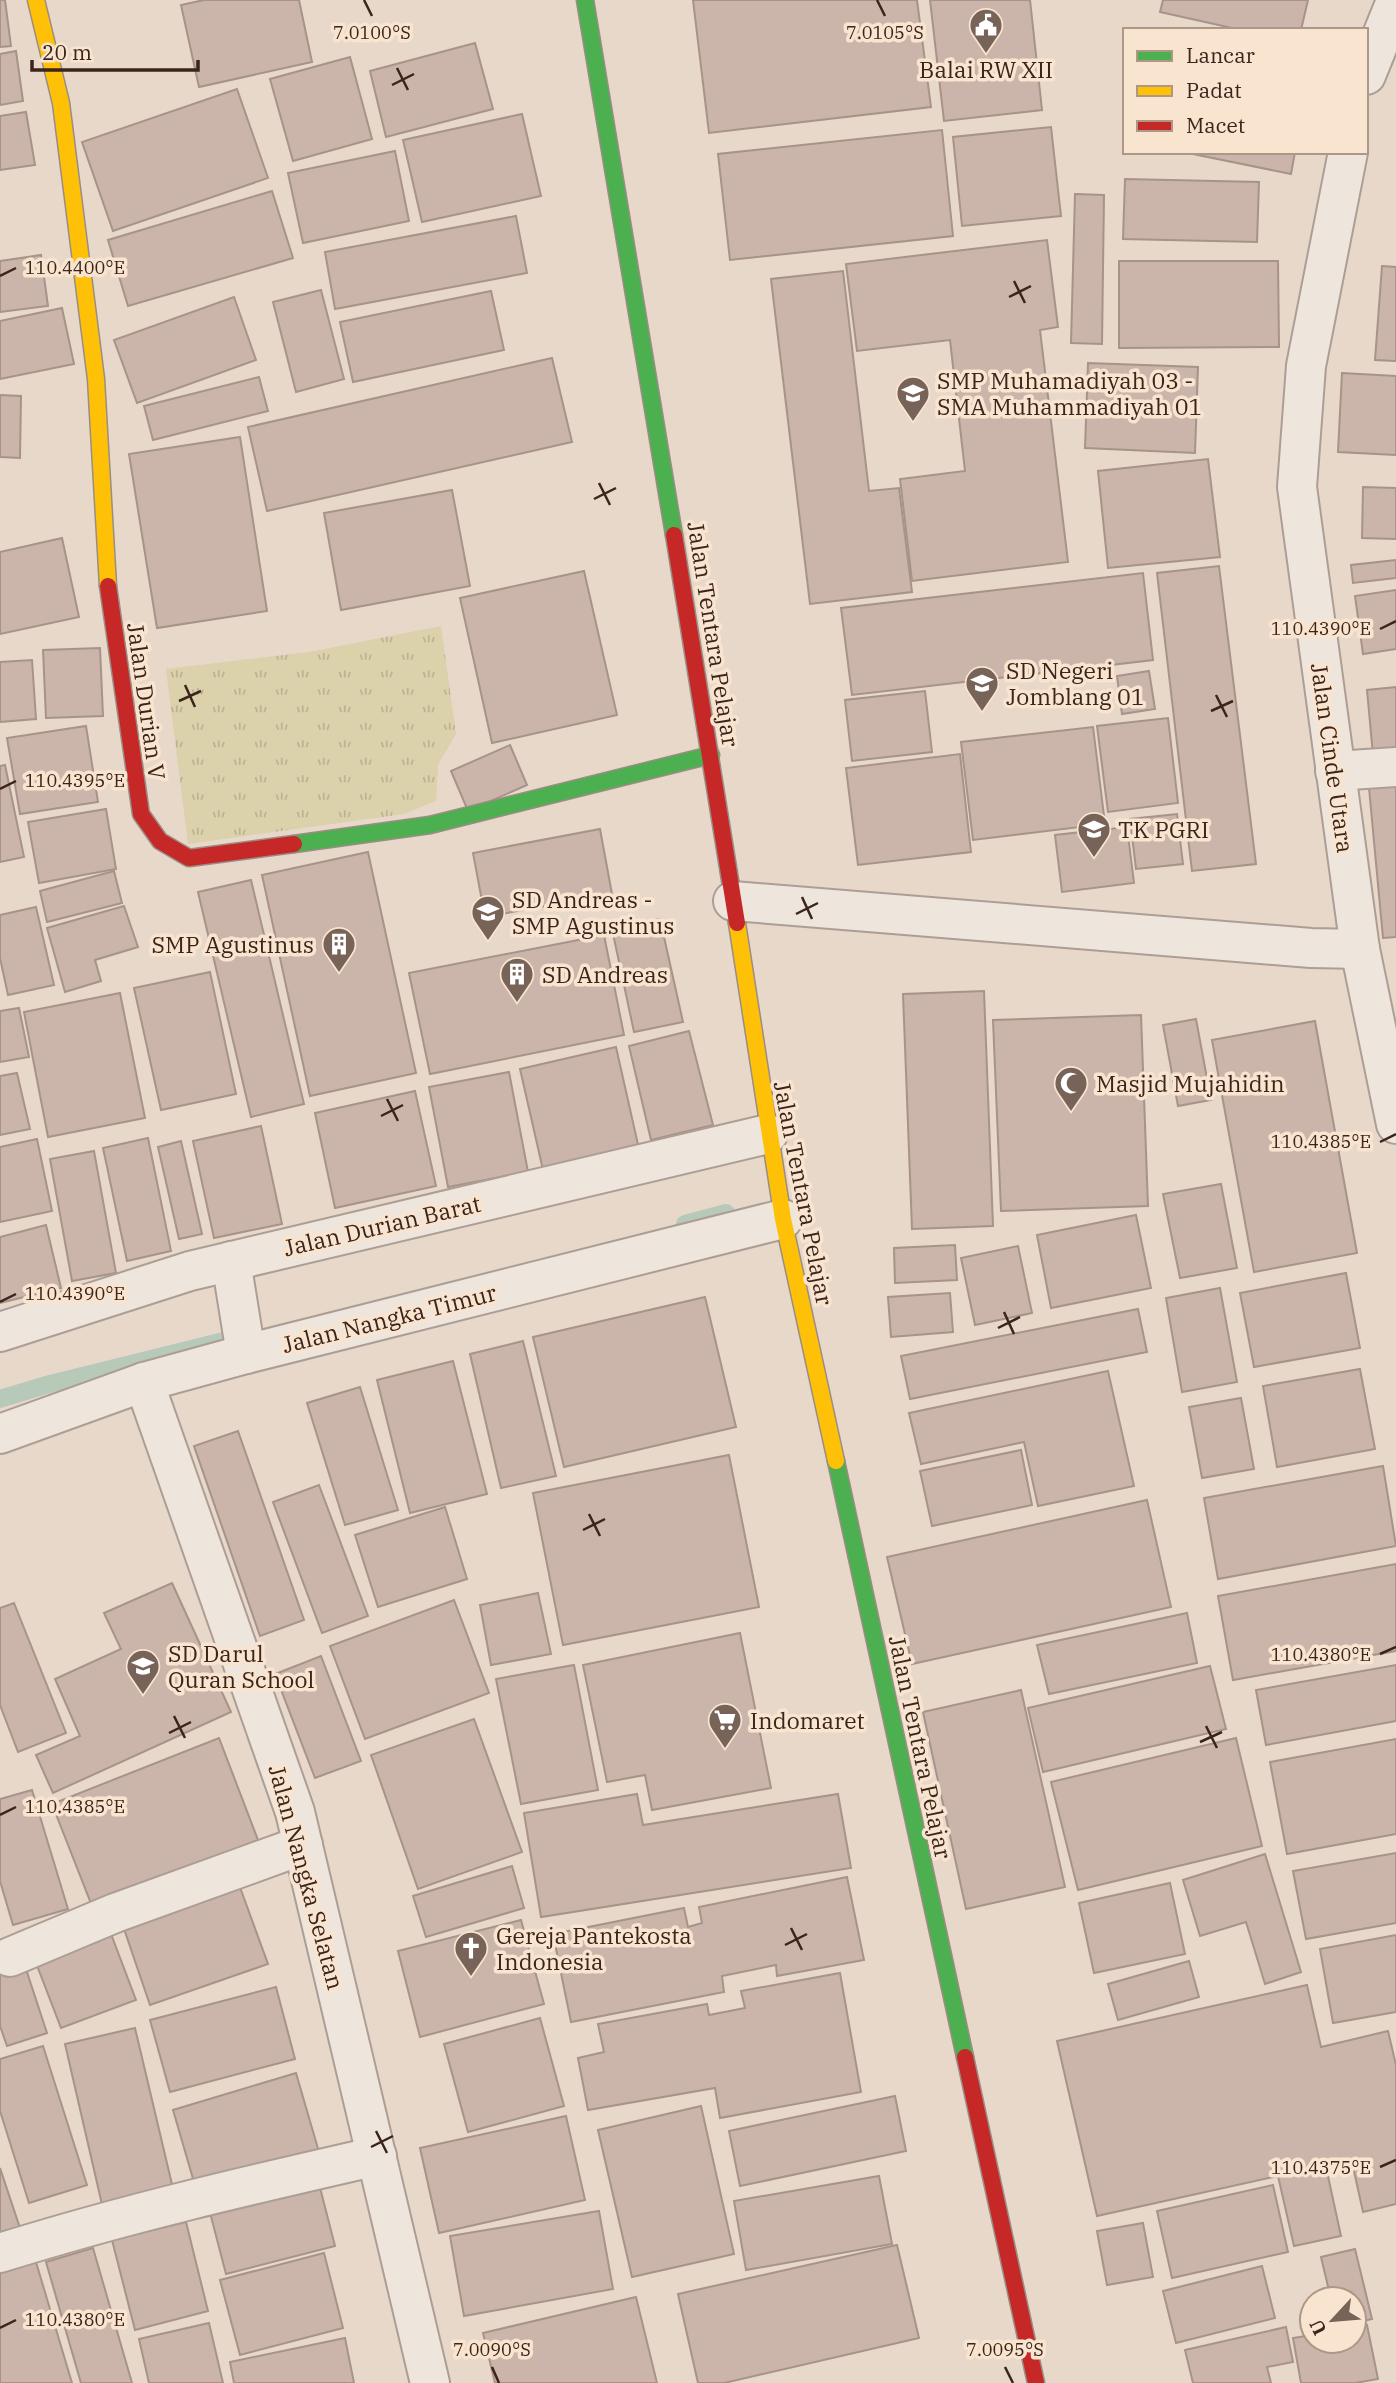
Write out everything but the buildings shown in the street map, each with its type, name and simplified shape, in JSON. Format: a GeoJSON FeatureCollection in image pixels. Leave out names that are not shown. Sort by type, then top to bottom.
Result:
{"type":"FeatureCollection","features":[{"type":"Feature","properties":{"kind":"main road","name":"Jalan Durian V"},"geometry":{"type":"LineString","coordinates":[[36,0],[61,103],[96,379],[108,591],[141,814],[153,835],[167,849],[189,858],[430,825],[711,755]]}},
{"type":"Feature","properties":{"kind":"main road","name":"Jalan Tentara Pelajar"},"geometry":{"type":"LineString","coordinates":[[585,0],[711,755],[783,1219],[1036,2383]]}},
{"type":"Feature","properties":{"kind":"street"},"geometry":{"type":"LineString","coordinates":[[1368,70],[1396,1]]}},
{"type":"Feature","properties":{"kind":"street","name":"Jalan Cinde Utara"},"geometry":{"type":"LineString","coordinates":[[1348,154],[1306,366],[1297,487],[1360,949],[1386,1031],[1396,1124]]}},
{"type":"Feature","properties":{"kind":"street"},"geometry":{"type":"LineString","coordinates":[[1335,771],[1396,766]]}},
{"type":"Feature","properties":{"kind":"street"},"geometry":{"type":"LineString","coordinates":[[733,901],[1311,948],[1360,949]]}},
{"type":"Feature","properties":{"kind":"street","name":"Jalan Durian Barat"},"geometry":{"type":"LineString","coordinates":[[0,1332],[190,1271],[233,1268],[768,1134]]}},
{"type":"Feature","properties":{"kind":"street","name":"Jalan Nangka Timur"},"geometry":{"type":"LineString","coordinates":[[0,1434],[245,1347],[783,1219]]}},
{"type":"Feature","properties":{"kind":"street"},"geometry":{"type":"LineString","coordinates":[[233,1268],[245,1347]]}},
{"type":"Feature","properties":{"kind":"street","name":"Jalan Nangka Selatan"},"geometry":{"type":"LineString","coordinates":[[144,1382],[295,1812],[429,2383]]}},
{"type":"Feature","properties":{"kind":"street"},"geometry":{"type":"LineString","coordinates":[[10,1957],[115,1913],[303,1845]]}},
{"type":"Feature","properties":{"kind":"street"},"geometry":{"type":"LineString","coordinates":[[0,2253],[225,2191],[377,2156]]}},
{"type":"Feature","properties":{"kind":"green space"},"geometry":{"type":"Polygon","coordinates":[[[441,626],[456,734],[438,765],[436,801],[404,814],[188,844],[166,669],[309,652],[441,626]]]}},
{"type":"Feature","properties":{"kind":"waterway"},"geometry":{"type":"LineString","coordinates":[[685,1224],[726,1213]]}},
{"type":"Feature","properties":{"kind":"waterway"},"geometry":{"type":"LineString","coordinates":[[0,1399],[224,1341]]}},
{"type":"Feature","properties":{"kind":"traffic: fast"},"geometry":{"type":"LineString","coordinates":[[585,0],[674,535]]}},
{"type":"Feature","properties":{"kind":"traffic: fast"},"geometry":{"type":"LineString","coordinates":[[294,844],[430,825],[711,755]]}},
{"type":"Feature","properties":{"kind":"traffic: fast"},"geometry":{"type":"LineString","coordinates":[[836,1461],[965,2057]]}},
{"type":"Feature","properties":{"kind":"traffic: slow"},"geometry":{"type":"LineString","coordinates":[[36,0],[61,103],[96,379],[108,586]]}},
{"type":"Feature","properties":{"kind":"traffic: slow"},"geometry":{"type":"LineString","coordinates":[[737,923],[783,1219],[836,1461]]}},
{"type":"Feature","properties":{"kind":"traffic: jam"},"geometry":{"type":"LineString","coordinates":[[674,535],[737,923]]}},
{"type":"Feature","properties":{"kind":"traffic: jam"},"geometry":{"type":"LineString","coordinates":[[108,586],[141,814],[160,841],[189,858],[294,844]]}},
{"type":"Feature","properties":{"kind":"traffic: jam"},"geometry":{"type":"LineString","coordinates":[[965,2057],[1036,2383]]}},
{"type":"Feature","properties":{"kind":"place","name":"Balai RW XII"},"geometry":{"type":"Point","coordinates":[986,55]}},
{"type":"Feature","properties":{"kind":"place","name":"SMP Muhamadiyah 03 - SMA Muhammadiyah 01"},"geometry":{"type":"Point","coordinates":[913,423]}},
{"type":"Feature","properties":{"kind":"place","name":"SD Negeri Jomblang 01"},"geometry":{"type":"Point","coordinates":[982,713]}},
{"type":"Feature","properties":{"kind":"place","name":"TK PGRI"},"geometry":{"type":"Point","coordinates":[1094,859]}},
{"type":"Feature","properties":{"kind":"place","name":"SD Andreas - SMP Agustinus"},"geometry":{"type":"Point","coordinates":[488,942]}},
{"type":"Feature","properties":{"kind":"place","name":"SMP Agustinus"},"geometry":{"type":"Point","coordinates":[339,974]}},
{"type":"Feature","properties":{"kind":"place","name":"SD Andreas"},"geometry":{"type":"Point","coordinates":[517,1004]}},
{"type":"Feature","properties":{"kind":"place","name":"Masjid Mujahidin"},"geometry":{"type":"Point","coordinates":[1071,1113]}},
{"type":"Feature","properties":{"kind":"place","name":"SD Darul Quran School"},"geometry":{"type":"Point","coordinates":[143,1696]}},
{"type":"Feature","properties":{"kind":"place","name":"Indomaret"},"geometry":{"type":"Point","coordinates":[725,1750]}},
{"type":"Feature","properties":{"kind":"place","name":"Gereja Pantekosta Indonesia"},"geometry":{"type":"Point","coordinates":[471,1978]}}]}
